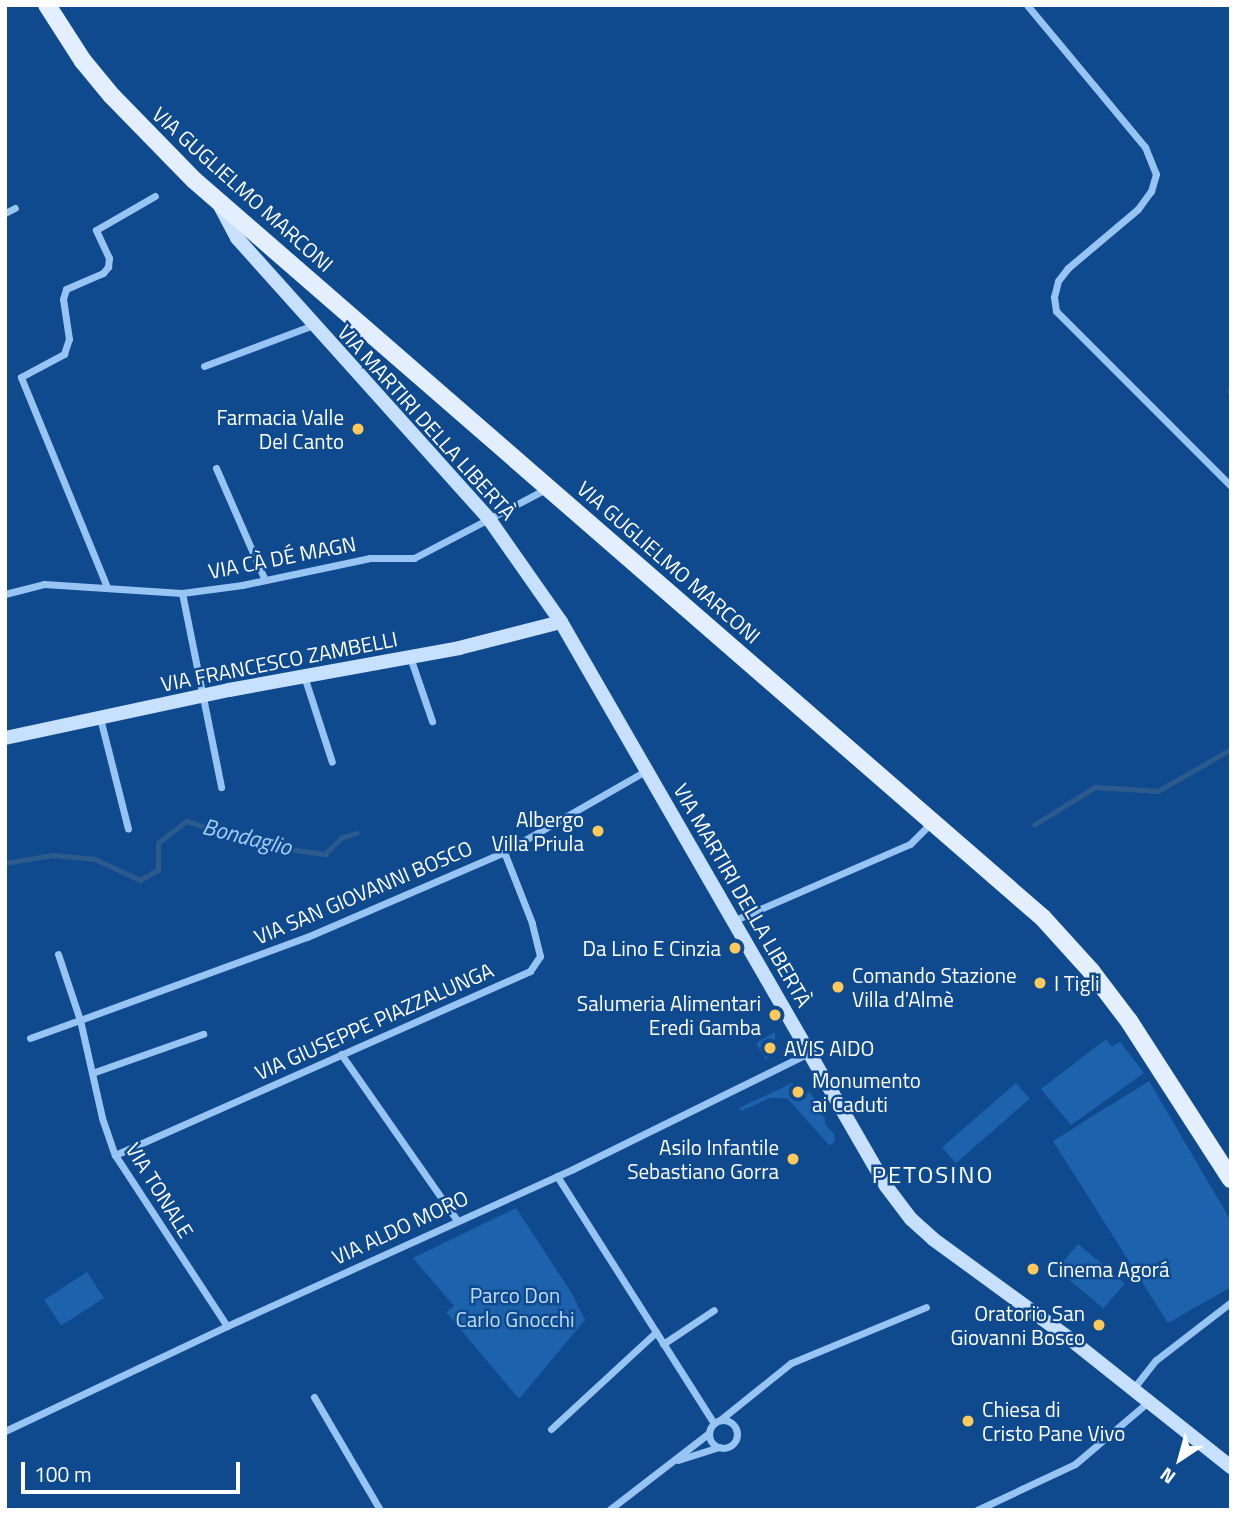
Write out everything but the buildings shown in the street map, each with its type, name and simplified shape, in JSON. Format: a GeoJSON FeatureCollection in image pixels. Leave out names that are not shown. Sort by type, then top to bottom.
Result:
{"type":"FeatureCollection","features":[{"type":"Feature","properties":{"kind":"main road","name":"VIA GUGLIELMO MARCONI"},"geometry":{"type":"LineString","coordinates":[[47,5],[83,61],[112,96],[217,200],[1023,898],[1091,971],[1160,1066],[1231,1179]]}},
{"type":"Feature","properties":{"kind":"street"},"geometry":{"type":"LineString","coordinates":[[1027,5],[1145,147],[1156,174],[1151,191],[1138,209],[1068,268],[1058,281],[1054,297],[1056,311],[1066,324],[1231,485]]}},
{"type":"Feature","properties":{"kind":"street"},"geometry":{"type":"LineString","coordinates":[[107,587],[21,377],[64,354],[69,339],[63,299],[66,289],[103,274],[108,267],[109,258],[96,230],[155,197]]}},
{"type":"Feature","properties":{"kind":"street","name":"VIA MARTIRI DELLA LIBERTÀ"},"geometry":{"type":"LineString","coordinates":[[217,200],[237,238],[276,284],[489,519],[561,622],[886,1186],[911,1219],[1231,1467]]}},
{"type":"Feature","properties":{"kind":"street"},"geometry":{"type":"LineString","coordinates":[[5,213],[15,208]]}},
{"type":"Feature","properties":{"kind":"street"},"geometry":{"type":"LineString","coordinates":[[274,250],[270,263],[276,284]]}},
{"type":"Feature","properties":{"kind":"street"},"geometry":{"type":"LineString","coordinates":[[204,366],[313,325]]}},
{"type":"Feature","properties":{"kind":"street"},"geometry":{"type":"LineString","coordinates":[[216,468],[265,580]]}},
{"type":"Feature","properties":{"kind":"street","name":"VIA CÀ DÉ MAGN"},"geometry":{"type":"LineString","coordinates":[[5,594],[44,584],[182,593],[265,580],[370,558],[414,558],[549,488]]}},
{"type":"Feature","properties":{"kind":"street"},"geometry":{"type":"LineString","coordinates":[[182,593],[221,787]]}},
{"type":"Feature","properties":{"kind":"street","name":"VIA FRANCESCO ZAMBELLI"},"geometry":{"type":"LineString","coordinates":[[5,738],[304,676],[459,648],[561,622]]}},
{"type":"Feature","properties":{"kind":"street"},"geometry":{"type":"LineString","coordinates":[[410,657],[432,721]]}},
{"type":"Feature","properties":{"kind":"street"},"geometry":{"type":"LineString","coordinates":[[304,676],[332,762]]}},
{"type":"Feature","properties":{"kind":"street"},"geometry":{"type":"LineString","coordinates":[[100,718],[128,829]]}},
{"type":"Feature","properties":{"kind":"street","name":"VIA SAN GIOVANNI BOSCO"},"geometry":{"type":"LineString","coordinates":[[30,1038],[307,937],[504,852],[648,769]]}},
{"type":"Feature","properties":{"kind":"street"},"geometry":{"type":"LineString","coordinates":[[735,920],[910,844],[933,819]]}},
{"type":"Feature","properties":{"kind":"street","name":"VIA GIUSEPPE PIAZZALUNGA"},"geometry":{"type":"LineString","coordinates":[[115,1155],[530,971],[540,956],[532,923],[504,852]]}},
{"type":"Feature","properties":{"kind":"street"},"geometry":{"type":"LineString","coordinates":[[58,954],[80,1020]]}},
{"type":"Feature","properties":{"kind":"street","name":"VIA TONALE"},"geometry":{"type":"LineString","coordinates":[[80,1020],[102,1118],[115,1155],[227,1326]]}},
{"type":"Feature","properties":{"kind":"street"},"geometry":{"type":"LineString","coordinates":[[92,1073],[202,1034]]}},
{"type":"Feature","properties":{"kind":"street","name":"VIA ALDO MORO"},"geometry":{"type":"LineString","coordinates":[[5,1431],[227,1326],[557,1176],[809,1053]]}},
{"type":"Feature","properties":{"kind":"street"},"geometry":{"type":"LineString","coordinates":[[341,1054],[457,1220]]}},
{"type":"Feature","properties":{"kind":"street"},"geometry":{"type":"LineString","coordinates":[[557,1176],[663,1344],[717,1422],[733,1424],[736,1437],[732,1445],[674,1462]]}},
{"type":"Feature","properties":{"kind":"street"},"geometry":{"type":"LineString","coordinates":[[1133,1389],[1157,1360],[1231,1302]]}},
{"type":"Feature","properties":{"kind":"street"},"geometry":{"type":"LineString","coordinates":[[609,1510],[674,1462],[709,1433],[717,1422],[791,1363],[893,1323],[926,1307]]}},
{"type":"Feature","properties":{"kind":"street"},"geometry":{"type":"LineString","coordinates":[[663,1344],[714,1310]]}},
{"type":"Feature","properties":{"kind":"street"},"geometry":{"type":"LineString","coordinates":[[551,1429],[656,1332]]}},
{"type":"Feature","properties":{"kind":"street"},"geometry":{"type":"LineString","coordinates":[[314,1397],[380,1510]]}},
{"type":"Feature","properties":{"kind":"street"},"geometry":{"type":"LineString","coordinates":[[977,1510],[1075,1464],[1147,1402]]}},
{"type":"Feature","properties":{"kind":"street"},"geometry":{"type":"LineString","coordinates":[[709,1433],[711,1442],[719,1447]]}},
{"type":"Feature","properties":{"kind":"green space"},"geometry":{"type":"Polygon","coordinates":[[[775,1032],[775,1048],[766,1060],[756,1043],[775,1032]]]}},
{"type":"Feature","properties":{"kind":"green space"},"geometry":{"type":"Polygon","coordinates":[[[1106,1039],[1112,1047],[1120,1042],[1144,1073],[1071,1125],[1041,1089],[1106,1039]]]}},
{"type":"Feature","properties":{"kind":"green space"},"geometry":{"type":"Polygon","coordinates":[[[1149,1081],[1231,1221],[1231,1287],[1168,1323],[1053,1141],[1149,1081]]]}},
{"type":"Feature","properties":{"kind":"green space"},"geometry":{"type":"Polygon","coordinates":[[[792,1083],[809,1092],[816,1100],[814,1107],[825,1118],[825,1124],[834,1134],[835,1142],[829,1145],[787,1098],[770,1098],[741,1111],[739,1108],[792,1083]]]}},
{"type":"Feature","properties":{"kind":"green space"},"geometry":{"type":"Polygon","coordinates":[[[1016,1083],[1030,1099],[956,1163],[942,1147],[1016,1083]]]}},
{"type":"Feature","properties":{"kind":"green space","name":"Parco Don Carlo Gnocchi"},"geometry":{"type":"Polygon","coordinates":[[[516,1208],[571,1292],[585,1320],[519,1399],[446,1312],[454,1306],[413,1258],[516,1208]]]}},
{"type":"Feature","properties":{"kind":"green space"},"geometry":{"type":"Polygon","coordinates":[[[1078,1244],[1125,1283],[1104,1308],[1057,1269],[1078,1244]]]}},
{"type":"Feature","properties":{"kind":"green space"},"geometry":{"type":"Polygon","coordinates":[[[87,1272],[104,1298],[61,1326],[44,1300],[87,1272]]]}},
{"type":"Feature","properties":{"kind":"waterway"},"geometry":{"type":"LineString","coordinates":[[1034,825],[1095,787],[1158,791],[1231,749]]}},
{"type":"Feature","properties":{"kind":"waterway","name":"Bondaglio"},"geometry":{"type":"LineString","coordinates":[[5,863],[53,855],[95,859],[140,880],[158,870],[158,843],[186,821],[267,846],[325,854],[341,838],[356,833]]}},
{"type":"Feature","properties":{"kind":"place","name":"Farmacia Valle Del Canto"},"geometry":{"type":"Point","coordinates":[358,429]}},
{"type":"Feature","properties":{"kind":"place","name":"Albergo Villa Priula"},"geometry":{"type":"Point","coordinates":[598,831]}},
{"type":"Feature","properties":{"kind":"place","name":"Da Lino E Cinzia"},"geometry":{"type":"Point","coordinates":[735,948]}},
{"type":"Feature","properties":{"kind":"place","name":"I Tigli"},"geometry":{"type":"Point","coordinates":[1040,983]}},
{"type":"Feature","properties":{"kind":"place","name":"Comando Stazione Villa d'Almè"},"geometry":{"type":"Point","coordinates":[838,987]}},
{"type":"Feature","properties":{"kind":"place","name":"Salumeria Alimentari Eredi Gamba"},"geometry":{"type":"Point","coordinates":[775,1015]}},
{"type":"Feature","properties":{"kind":"place","name":"AVIS AIDO"},"geometry":{"type":"Point","coordinates":[770,1048]}},
{"type":"Feature","properties":{"kind":"place","name":"Monumento ai Caduti"},"geometry":{"type":"Point","coordinates":[798,1092]}},
{"type":"Feature","properties":{"kind":"place","name":"Asilo Infantile Sebastiano Gorra"},"geometry":{"type":"Point","coordinates":[793,1159]}},
{"type":"Feature","properties":{"kind":"place","name":"Cinema Agorá"},"geometry":{"type":"Point","coordinates":[1033,1269]}},
{"type":"Feature","properties":{"kind":"place","name":"Oratorio San Giovanni Bosco"},"geometry":{"type":"Point","coordinates":[1099,1325]}},
{"type":"Feature","properties":{"kind":"place","name":"Chiesa di Cristo Pane Vivo"},"geometry":{"type":"Point","coordinates":[968,1421]}},
{"type":"Feature","properties":{"kind":"district","name":"PETOSINO"},"geometry":{"type":"Point","coordinates":[933,1175]}}]}
